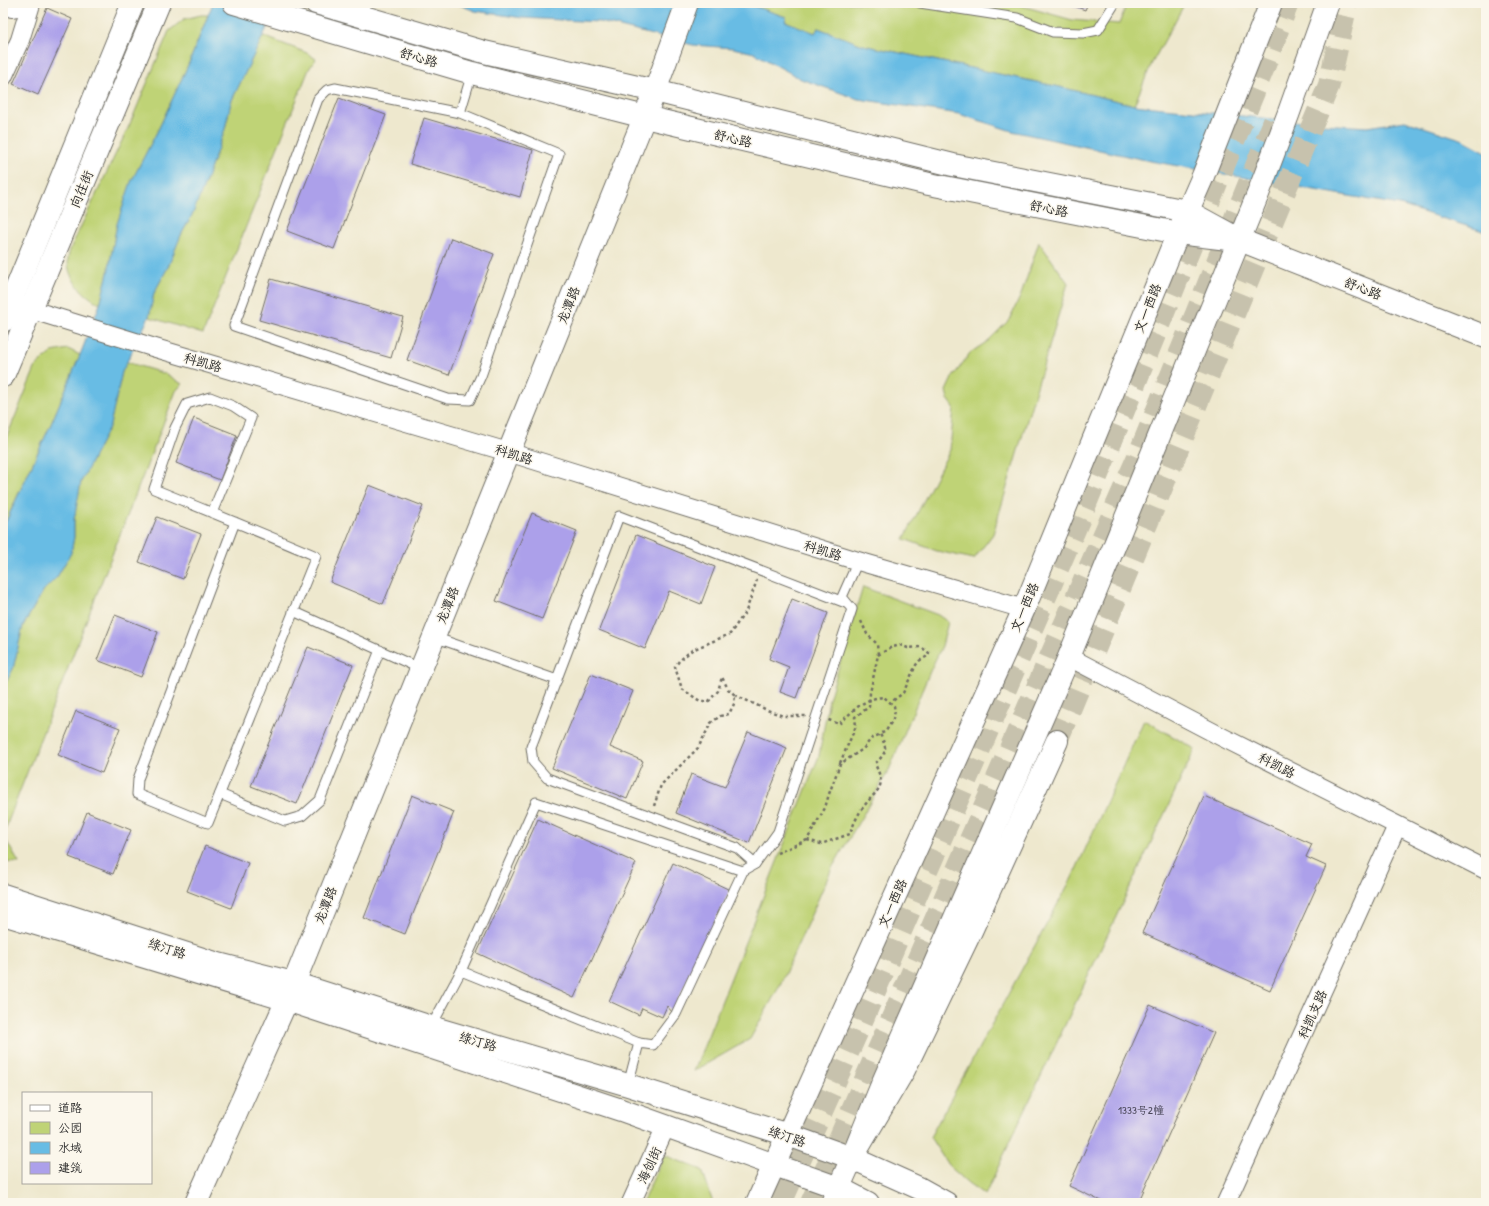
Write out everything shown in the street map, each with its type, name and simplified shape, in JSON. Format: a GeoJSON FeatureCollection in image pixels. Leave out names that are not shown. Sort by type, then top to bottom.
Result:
{"type":"FeatureCollection","features":[{"type":"Feature","properties":{"kind":"main road","name":"向往街"},"geometry":{"type":"LineString","coordinates":[[5,308],[133,3]]}},
{"type":"Feature","properties":{"kind":"main road","name":"向往街"},"geometry":{"type":"LineString","coordinates":[[3,376],[159,3]]}},
{"type":"Feature","properties":{"kind":"main road","name":"舒心路"},"geometry":{"type":"LineString","coordinates":[[234,3],[472,73],[645,117],[929,184],[1178,233],[1240,240]]}},
{"type":"Feature","properties":{"kind":"main road","name":"舒心路"},"geometry":{"type":"LineString","coordinates":[[316,3],[484,52],[655,91],[953,165],[1187,211],[1240,240],[1486,337]]}},
{"type":"Feature","properties":{"kind":"main road","name":"龙潭路"},"geometry":{"type":"LineString","coordinates":[[196,1203],[290,992],[645,117],[687,3]]}},
{"type":"Feature","properties":{"kind":"main road","name":"文一西路"},"geometry":{"type":"LineString","coordinates":[[757,1203],[1024,609],[1187,211],[1203,176],[1271,3]]}},
{"type":"Feature","properties":{"kind":"main road"},"geometry":{"type":"LineString","coordinates":[[836,1196],[886,1075],[1069,657],[1240,240],[1288,116],[1328,3]]}},
{"type":"Feature","properties":{"kind":"main road"},"geometry":{"type":"LineString","coordinates":[[852,1158],[904,1070],[970,931],[1057,741]]}},
{"type":"Feature","properties":{"kind":"main road","name":"绿汀路"},"geometry":{"type":"LineString","coordinates":[[3,895],[218,964],[290,992],[774,1165],[836,1196],[868,1203]]}},
{"type":"Feature","properties":{"kind":"main road","name":"绿汀路"},"geometry":{"type":"LineString","coordinates":[[3,914],[290,992],[432,1027],[628,1085],[788,1135],[852,1158],[919,1188],[946,1203]]}},
{"type":"Feature","properties":{"kind":"street"},"geometry":{"type":"LineString","coordinates":[[3,76],[20,40],[31,4],[12,8],[8,3]]}},
{"type":"Feature","properties":{"kind":"street","name":"科凯路"},"geometry":{"type":"LineString","coordinates":[[5,308],[31,309],[152,347],[508,452],[858,561],[1024,609]]}},
{"type":"Feature","properties":{"kind":"street","name":"科凯路"},"geometry":{"type":"LineString","coordinates":[[1069,657],[1222,737],[1486,870]]}},
{"type":"Feature","properties":{"kind":"street","name":"科凯支路"},"geometry":{"type":"LineString","coordinates":[[1226,1203],[1397,826]]}},
{"type":"Feature","properties":{"kind":"street","name":"海创街"},"geometry":{"type":"LineString","coordinates":[[631,1203],[666,1126]]}},
{"type":"Feature","properties":{"kind":"lane"},"geometry":{"type":"LineString","coordinates":[[920,3],[982,7],[1017,18],[1053,32],[1083,34],[1098,30],[1115,3]]}},
{"type":"Feature","properties":{"kind":"lane"},"geometry":{"type":"LineString","coordinates":[[460,113],[472,73]]}},
{"type":"Feature","properties":{"kind":"lane"},"geometry":{"type":"LineString","coordinates":[[335,88],[460,113],[559,154],[481,376],[470,400],[448,399],[234,326],[318,99],[327,90],[335,88]]}},
{"type":"Feature","properties":{"kind":"lane"},"geometry":{"type":"LineString","coordinates":[[212,513],[251,418],[233,406],[210,397],[186,404],[175,428],[154,489],[212,513],[235,522],[316,556],[208,823],[137,794],[138,779],[235,522]]}},
{"type":"Feature","properties":{"kind":"lane"},"geometry":{"type":"LineString","coordinates":[[749,867],[737,848],[547,778],[533,762],[531,747],[556,680],[619,516],[849,606]]}},
{"type":"Feature","properties":{"kind":"lane"},"geometry":{"type":"LineString","coordinates":[[849,606],[842,597],[858,561]]}},
{"type":"Feature","properties":{"kind":"lane"},"geometry":{"type":"LineString","coordinates":[[461,971],[639,1043],[653,1045],[676,1014],[749,867],[778,832],[817,716],[849,606]]}},
{"type":"Feature","properties":{"kind":"lane"},"geometry":{"type":"LineString","coordinates":[[293,611],[421,669]]}},
{"type":"Feature","properties":{"kind":"lane"},"geometry":{"type":"LineString","coordinates":[[434,637],[556,680]]}},
{"type":"Feature","properties":{"kind":"lane"},"geometry":{"type":"LineString","coordinates":[[220,794],[285,821],[302,816],[320,800],[380,650]]}},
{"type":"Feature","properties":{"kind":"lane"},"geometry":{"type":"LineString","coordinates":[[432,1027],[461,971],[536,802],[749,867]]}},
{"type":"Feature","properties":{"kind":"lane"},"geometry":{"type":"LineString","coordinates":[[628,1085],[639,1043]]}},
{"type":"Feature","properties":{"kind":"path"},"geometry":{"type":"LineString","coordinates":[[760,570],[746,611],[730,634],[692,650],[675,666],[682,689],[700,701],[709,702],[718,691],[722,677],[728,689],[735,695],[767,710],[783,716],[817,716],[839,724],[858,706],[873,698],[884,697],[894,706],[895,711],[886,731],[871,739],[863,749],[840,764]]}},
{"type":"Feature","properties":{"kind":"path"},"geometry":{"type":"LineString","coordinates":[[749,867],[807,840],[825,808],[840,764],[856,726],[855,717],[869,707],[878,655],[877,644],[866,634],[863,623],[849,606]]}},
{"type":"Feature","properties":{"kind":"path"},"geometry":{"type":"LineString","coordinates":[[878,655],[890,648],[900,645],[908,648],[921,647],[929,653],[916,665],[903,693],[890,703]]}},
{"type":"Feature","properties":{"kind":"path"},"geometry":{"type":"LineString","coordinates":[[650,816],[661,785],[698,748],[711,723],[720,716],[728,714],[734,704],[735,695]]}},
{"type":"Feature","properties":{"kind":"path"},"geometry":{"type":"LineString","coordinates":[[807,840],[821,844],[850,834],[864,806],[876,794],[881,786],[880,774],[876,764],[884,755],[886,748],[880,734]]}},
{"type":"Feature","properties":{"kind":"green space"},"geometry":{"type":"Polygon","coordinates":[[[745,3],[1012,3],[1072,20],[1119,24],[1127,3],[1185,3],[1152,63],[1134,105],[1060,87],[863,45],[818,28],[815,33],[784,21],[786,17],[745,3]]]}},
{"type":"Feature","properties":{"kind":"green space"},"geometry":{"type":"Polygon","coordinates":[[[208,15],[189,63],[159,128],[131,182],[117,224],[108,273],[100,304],[88,296],[73,280],[68,267],[68,258],[71,247],[129,126],[169,31],[184,19],[208,15]]]}},
{"type":"Feature","properties":{"kind":"green space"},"geometry":{"type":"Polygon","coordinates":[[[263,36],[307,53],[316,59],[309,69],[203,334],[149,317],[154,293],[168,267],[204,186],[225,129],[231,102],[263,36]]]}},
{"type":"Feature","properties":{"kind":"green space"},"geometry":{"type":"Polygon","coordinates":[[[1039,242],[1068,283],[993,534],[974,559],[937,551],[904,539],[950,450],[954,407],[948,399],[946,391],[952,378],[970,353],[988,341],[1009,320],[1021,295],[1039,242]]]}},
{"type":"Feature","properties":{"kind":"green space"},"geometry":{"type":"Polygon","coordinates":[[[68,349],[80,355],[51,424],[3,527],[3,446],[36,366],[52,352],[68,349]]]}},
{"type":"Feature","properties":{"kind":"green space"},"geometry":{"type":"Polygon","coordinates":[[[126,362],[166,374],[182,384],[176,391],[9,819],[4,835],[19,863],[3,862],[3,688],[13,669],[23,626],[44,590],[57,577],[71,553],[74,537],[74,518],[81,482],[110,425],[122,372],[126,362]]]}},
{"type":"Feature","properties":{"kind":"green space"},"geometry":{"type":"Polygon","coordinates":[[[863,587],[938,615],[948,622],[942,646],[889,770],[832,868],[779,987],[750,1039],[694,1071],[819,756],[829,699],[863,587]]]}},
{"type":"Feature","properties":{"kind":"green space"},"geometry":{"type":"Polygon","coordinates":[[[1144,720],[1195,749],[985,1195],[968,1183],[948,1165],[930,1137],[1073,876],[1144,720]]]}},
{"type":"Feature","properties":{"kind":"green space"},"geometry":{"type":"Polygon","coordinates":[[[664,1155],[702,1170],[713,1203],[642,1203],[664,1155]]]}},
{"type":"Feature","properties":{"kind":"water"},"geometry":{"type":"Polygon","coordinates":[[[213,3],[279,3],[231,102],[225,129],[204,186],[168,267],[154,293],[149,317],[122,372],[110,425],[81,482],[74,520],[74,537],[71,553],[57,577],[43,591],[23,626],[13,669],[3,688],[3,528],[51,424],[100,304],[108,273],[117,224],[131,182],[159,128],[189,63],[213,3]]]}},
{"type":"Feature","properties":{"kind":"water"},"geometry":{"type":"Polygon","coordinates":[[[455,3],[745,3],[786,17],[785,21],[815,33],[818,28],[863,45],[1060,87],[1134,105],[1322,124],[1367,127],[1405,121],[1464,140],[1486,152],[1486,232],[1400,205],[1150,161],[1012,131],[959,114],[858,99],[801,79],[754,53],[733,48],[693,45],[600,22],[523,18],[475,11],[455,3]]]}},
{"type":"Feature","properties":{"kind":"building"},"geometry":{"type":"Polygon","coordinates":[[[1066,3],[1088,3],[1085,10],[1066,3]]]}},
{"type":"Feature","properties":{"kind":"building"},"geometry":{"type":"Polygon","coordinates":[[[47,8],[72,19],[38,95],[13,84],[47,8]]]}},
{"type":"Feature","properties":{"kind":"building"},"geometry":{"type":"Polygon","coordinates":[[[339,98],[386,115],[334,249],[287,231],[339,98]]]}},
{"type":"Feature","properties":{"kind":"building"},"geometry":{"type":"Polygon","coordinates":[[[424,118],[533,150],[520,197],[410,164],[424,118]]]}},
{"type":"Feature","properties":{"kind":"building"},"geometry":{"type":"Polygon","coordinates":[[[451,238],[494,254],[449,375],[407,360],[451,238]]]}},
{"type":"Feature","properties":{"kind":"building"},"geometry":{"type":"Polygon","coordinates":[[[271,279],[403,317],[391,358],[259,320],[271,279]]]}},
{"type":"Feature","properties":{"kind":"building"},"geometry":{"type":"Polygon","coordinates":[[[194,418],[237,435],[220,480],[176,463],[194,418]]]}},
{"type":"Feature","properties":{"kind":"building"},"geometry":{"type":"Polygon","coordinates":[[[369,485],[423,506],[383,604],[330,582],[369,485]]]}},
{"type":"Feature","properties":{"kind":"building"},"geometry":{"type":"Polygon","coordinates":[[[532,513],[577,531],[542,619],[496,601],[532,513]]]}},
{"type":"Feature","properties":{"kind":"building"},"geometry":{"type":"Polygon","coordinates":[[[157,517],[201,534],[183,579],[139,562],[157,517]]]}},
{"type":"Feature","properties":{"kind":"building"},"geometry":{"type":"Polygon","coordinates":[[[636,535],[715,567],[701,604],[669,591],[645,649],[599,630],[636,535]]]}},
{"type":"Feature","properties":{"kind":"building"},"geometry":{"type":"Polygon","coordinates":[[[792,599],[828,613],[796,698],[780,692],[789,667],[769,659],[792,599]]]}},
{"type":"Feature","properties":{"kind":"building"},"geometry":{"type":"Polygon","coordinates":[[[115,615],[158,632],[141,677],[97,660],[115,615]]]}},
{"type":"Feature","properties":{"kind":"building"},"geometry":{"type":"Polygon","coordinates":[[[308,647],[353,665],[297,804],[251,786],[308,647]]]}},
{"type":"Feature","properties":{"kind":"building"},"geometry":{"type":"Polygon","coordinates":[[[591,674],[633,691],[610,747],[643,761],[627,799],[552,768],[591,674]]]}},
{"type":"Feature","properties":{"kind":"building"},"geometry":{"type":"Polygon","coordinates":[[[76,711],[120,728],[102,773],[58,755],[76,711]]]}},
{"type":"Feature","properties":{"kind":"building"},"geometry":{"type":"Polygon","coordinates":[[[748,732],[787,748],[749,843],[676,813],[691,774],[725,787],[748,732]]]}},
{"type":"Feature","properties":{"kind":"building"},"geometry":{"type":"Polygon","coordinates":[[[412,795],[454,812],[405,934],[364,918],[412,795]]]}},
{"type":"Feature","properties":{"kind":"building"},"geometry":{"type":"Polygon","coordinates":[[[1204,796],[1312,844],[1306,857],[1326,866],[1270,990],[1142,933],[1204,796]]]}},
{"type":"Feature","properties":{"kind":"building"},"geometry":{"type":"Polygon","coordinates":[[[87,812],[131,830],[113,874],[69,857],[87,812]]]}},
{"type":"Feature","properties":{"kind":"building"},"geometry":{"type":"Polygon","coordinates":[[[538,819],[636,863],[574,998],[477,953],[538,819]]]}},
{"type":"Feature","properties":{"kind":"building"},"geometry":{"type":"Polygon","coordinates":[[[205,846],[248,863],[231,908],[187,891],[205,846]]]}},
{"type":"Feature","properties":{"kind":"building"},"geometry":{"type":"Polygon","coordinates":[[[673,863],[730,890],[672,1012],[667,1006],[662,1017],[642,1008],[639,1015],[609,1001],[673,863]]]}},
{"type":"Feature","properties":{"kind":"building"},"geometry":{"type":"Polygon","coordinates":[[[1150,1005],[1214,1033],[1138,1203],[1105,1203],[1069,1186],[1150,1005]]]}},
{"type":"Feature","properties":{"kind":"tunnel"},"geometry":{"type":"LineString","coordinates":[[781,1203],[856,1035],[1086,504],[1265,65],[1288,3]]}},
{"type":"Feature","properties":{"kind":"tunnel"},"geometry":{"type":"LineString","coordinates":[[1057,741],[1329,85],[1347,3]]}},
{"type":"Feature","properties":{"kind":"tunnel"},"geometry":{"type":"LineString","coordinates":[[811,1203],[1139,454],[1277,114]]}}]}
